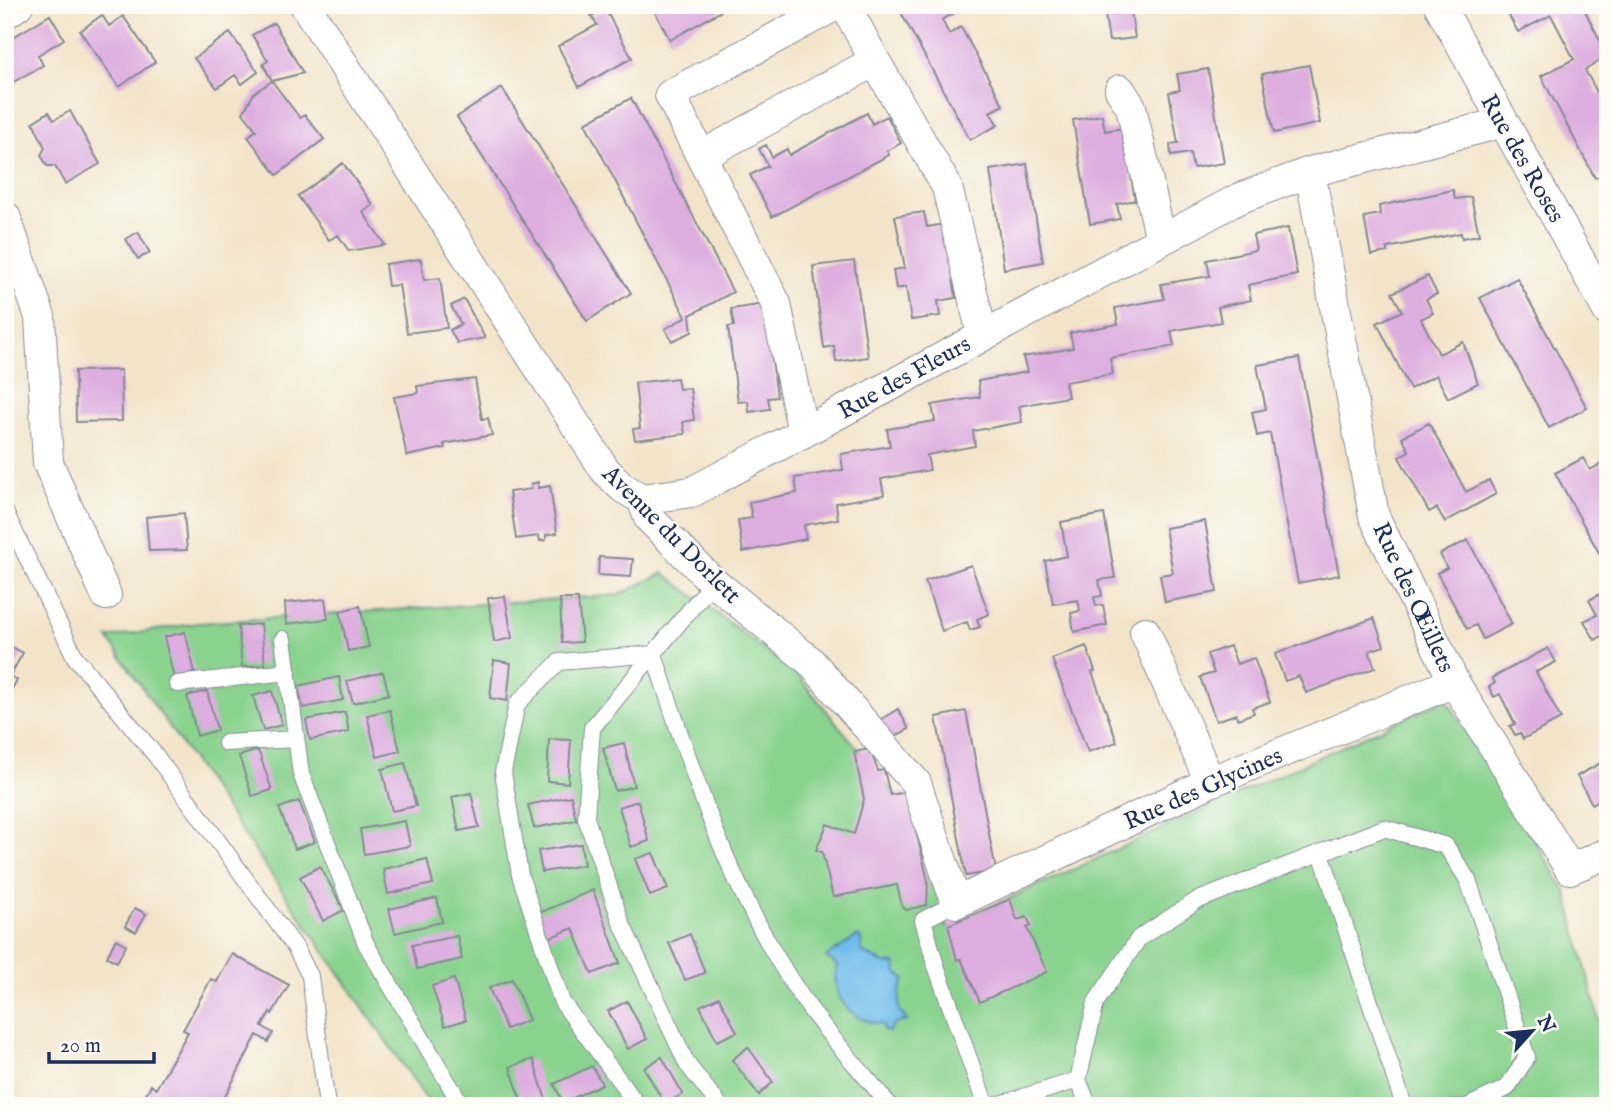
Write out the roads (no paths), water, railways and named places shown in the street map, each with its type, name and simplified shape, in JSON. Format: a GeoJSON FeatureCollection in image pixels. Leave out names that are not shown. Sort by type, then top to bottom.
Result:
{"type":"FeatureCollection","features":[{"type":"Feature","properties":{"kind":"street"},"geometry":{"type":"LineString","coordinates":[[5,14],[18,5]]}},
{"type":"Feature","properties":{"kind":"street","name":"Avenue du Dorlett"},"geometry":{"type":"LineString","coordinates":[[305,5],[605,470],[624,488],[642,499],[649,518],[714,581],[810,661],[916,783],[956,903]]}},
{"type":"Feature","properties":{"kind":"street"},"geometry":{"type":"LineString","coordinates":[[803,433],[776,304],[670,95],[836,5]]}},
{"type":"Feature","properties":{"kind":"street"},"geometry":{"type":"LineString","coordinates":[[845,5],[947,187],[982,334]]}},
{"type":"Feature","properties":{"kind":"street","name":"Rue des Roses"},"geometry":{"type":"LineString","coordinates":[[1439,5],[1501,123],[1568,235],[1608,311]]}},
{"type":"Feature","properties":{"kind":"street"},"geometry":{"type":"LineString","coordinates":[[703,156],[875,61]]}},
{"type":"Feature","properties":{"kind":"street"},"geometry":{"type":"LineString","coordinates":[[1120,90],[1131,107],[1161,240]]}},
{"type":"Feature","properties":{"kind":"street","name":"Rue des Fleurs"},"geometry":{"type":"LineString","coordinates":[[642,499],[692,492],[982,334],[1238,200],[1310,172],[1501,123]]}},
{"type":"Feature","properties":{"kind":"street","name":"Rue des Œillets"},"geometry":{"type":"LineString","coordinates":[[1310,172],[1374,516],[1454,682],[1570,869],[1608,853]]}},
{"type":"Feature","properties":{"kind":"street"},"geometry":{"type":"LineString","coordinates":[[5,216],[40,317],[48,463],[106,595]]}},
{"type":"Feature","properties":{"kind":"street"},"geometry":{"type":"LineString","coordinates":[[1145,632],[1210,782]]}},
{"type":"Feature","properties":{"kind":"street","name":"Rue des Glycines"},"geometry":{"type":"LineString","coordinates":[[956,903],[1210,782],[1454,682]]}},
{"type":"Feature","properties":{"kind":"lane"},"geometry":{"type":"LineString","coordinates":[[5,512],[75,657],[156,756],[295,947],[310,976],[327,1106]]}},
{"type":"Feature","properties":{"kind":"lane"},"geometry":{"type":"LineString","coordinates":[[714,581],[592,728],[586,818],[621,922],[687,1063],[720,1106]]}},
{"type":"Feature","properties":{"kind":"lane"},"geometry":{"type":"LineString","coordinates":[[284,639],[301,774],[366,944],[462,1106]]}},
{"type":"Feature","properties":{"kind":"lane"},"geometry":{"type":"LineString","coordinates":[[638,1106],[562,1002],[520,875],[503,772],[517,704],[559,662],[654,654]]}},
{"type":"Feature","properties":{"kind":"lane"},"geometry":{"type":"LineString","coordinates":[[654,654],[696,787],[746,902],[803,999],[890,1106]]}},
{"type":"Feature","properties":{"kind":"lane"},"geometry":{"type":"LineString","coordinates":[[177,684],[288,672]]}},
{"type":"Feature","properties":{"kind":"lane"},"geometry":{"type":"LineString","coordinates":[[226,743],[296,739]]}},
{"type":"Feature","properties":{"kind":"lane"},"geometry":{"type":"LineString","coordinates":[[1089,1106],[1078,1080],[1096,1002],[1139,938],[1196,901],[1384,828],[1447,846],[1468,880],[1527,1056],[1507,1088],[1469,1106]]}},
{"type":"Feature","properties":{"kind":"lane"},"geometry":{"type":"LineString","coordinates":[[1321,853],[1404,1106]]}},
{"type":"Feature","properties":{"kind":"lane"},"geometry":{"type":"LineString","coordinates":[[956,903],[923,920],[936,966],[986,1106]]}},
{"type":"Feature","properties":{"kind":"lane"},"geometry":{"type":"LineString","coordinates":[[994,1106],[1078,1080]]}},
{"type":"Feature","properties":{"kind":"water"},"geometry":{"type":"Polygon","coordinates":[[[858,936],[861,939],[862,952],[884,963],[896,964],[897,973],[905,979],[900,991],[899,1010],[907,1021],[894,1024],[889,1032],[884,1030],[882,1024],[860,1018],[845,1005],[837,987],[837,965],[826,957],[858,936]]]}}]}
